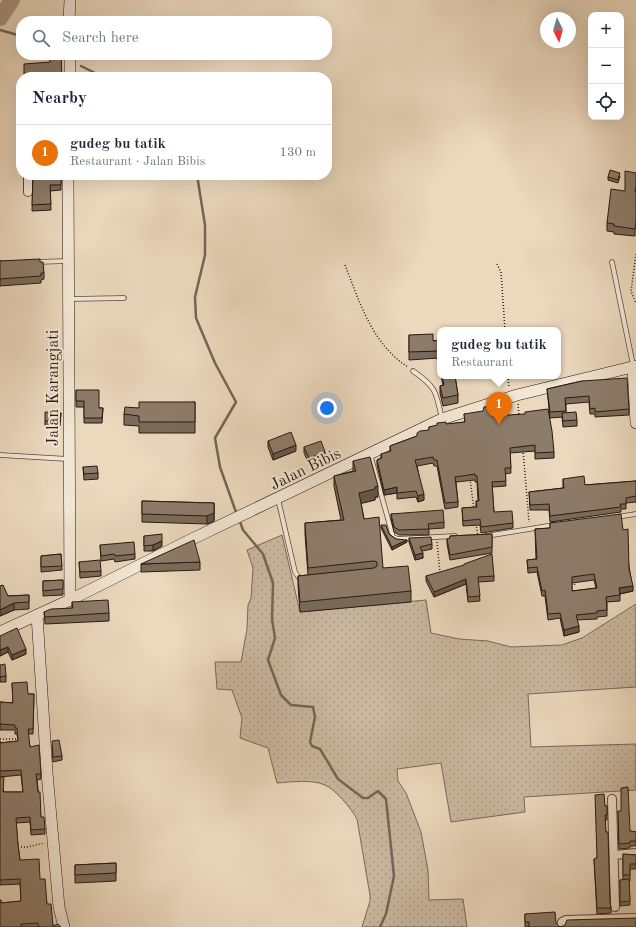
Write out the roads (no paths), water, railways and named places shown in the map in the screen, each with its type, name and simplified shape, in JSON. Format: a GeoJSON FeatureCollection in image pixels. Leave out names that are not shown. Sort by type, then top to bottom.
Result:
{"type":"FeatureCollection","features":[{"type":"Feature","properties":{"kind":"street"},"geometry":{"type":"LineString","coordinates":[[70,0],[70,16]]}},
{"type":"Feature","properties":{"kind":"street"},"geometry":{"type":"LineString","coordinates":[[70,60],[70,72]]}},
{"type":"Feature","properties":{"kind":"street"},"geometry":{"type":"LineString","coordinates":[[28,180],[28,192]]}},
{"type":"Feature","properties":{"kind":"street","name":"Jalan Karangjati"},"geometry":{"type":"LineString","coordinates":[[68,180],[68,458],[70,600]]}},
{"type":"Feature","properties":{"kind":"street"},"geometry":{"type":"LineString","coordinates":[[635,367],[636,423]]}},
{"type":"Feature","properties":{"kind":"street","name":"Jalan Bibis"},"geometry":{"type":"LineString","coordinates":[[0,632],[37,616],[396,440],[442,419],[518,395],[635,367]]}},
{"type":"Feature","properties":{"kind":"street"},"geometry":{"type":"LineString","coordinates":[[37,616],[47,773],[59,907],[64,927]]}},
{"type":"Feature","properties":{"kind":"street"},"geometry":{"type":"LineString","coordinates":[[612,799],[615,855],[615,907]]}},
{"type":"Feature","properties":{"kind":"street"},"geometry":{"type":"LineString","coordinates":[[615,855],[636,854]]}},
{"type":"Feature","properties":{"kind":"street"},"geometry":{"type":"LineString","coordinates":[[561,927],[562,922],[566,920],[636,918]]}},
{"type":"Feature","properties":{"kind":"lane"},"geometry":{"type":"LineString","coordinates":[[27,263],[68,260]]}},
{"type":"Feature","properties":{"kind":"lane"},"geometry":{"type":"LineString","coordinates":[[612,262],[635,367]]}},
{"type":"Feature","properties":{"kind":"lane"},"geometry":{"type":"LineString","coordinates":[[68,299],[124,298]]}},
{"type":"Feature","properties":{"kind":"lane"},"geometry":{"type":"LineString","coordinates":[[413,371],[429,382],[434,388],[442,419]]}},
{"type":"Feature","properties":{"kind":"lane"},"geometry":{"type":"LineString","coordinates":[[0,454],[68,458]]}},
{"type":"Feature","properties":{"kind":"lane"},"geometry":{"type":"LineString","coordinates":[[370,454],[393,537],[398,539],[436,536],[464,536]]}},
{"type":"Feature","properties":{"kind":"lane"},"geometry":{"type":"LineString","coordinates":[[278,499],[295,572],[305,582]]}},
{"type":"Feature","properties":{"kind":"lane"},"geometry":{"type":"LineString","coordinates":[[613,517],[636,514]]}},
{"type":"Feature","properties":{"kind":"lane"},"geometry":{"type":"LineString","coordinates":[[478,536],[495,536],[530,528],[559,524]]}},
{"type":"Feature","properties":{"kind":"waterway"},"geometry":{"type":"LineString","coordinates":[[0,18],[12,0]]}},
{"type":"Feature","properties":{"kind":"waterway"},"geometry":{"type":"LineString","coordinates":[[0,30],[16,35]]}},
{"type":"Feature","properties":{"kind":"waterway"},"geometry":{"type":"LineString","coordinates":[[81,66],[93,72]]}},
{"type":"Feature","properties":{"kind":"waterway"},"geometry":{"type":"LineString","coordinates":[[198,180],[205,225],[205,255],[195,297],[196,318],[215,363],[236,402],[215,438],[220,467],[237,515]]}},
{"type":"Feature","properties":{"kind":"waterway"},"geometry":{"type":"LineString","coordinates":[[239,519],[243,530],[263,554],[273,583],[272,619],[275,638],[268,660],[281,695],[291,705],[313,707],[315,717],[310,742],[312,746],[320,749],[338,779],[363,798],[368,798],[378,791],[386,799],[394,876],[386,914],[380,927]]}},
{"type":"Feature","properties":{"kind":"place","name":"gudeg bu tatik"},"geometry":{"type":"Point","coordinates":[499,425]}}]}
